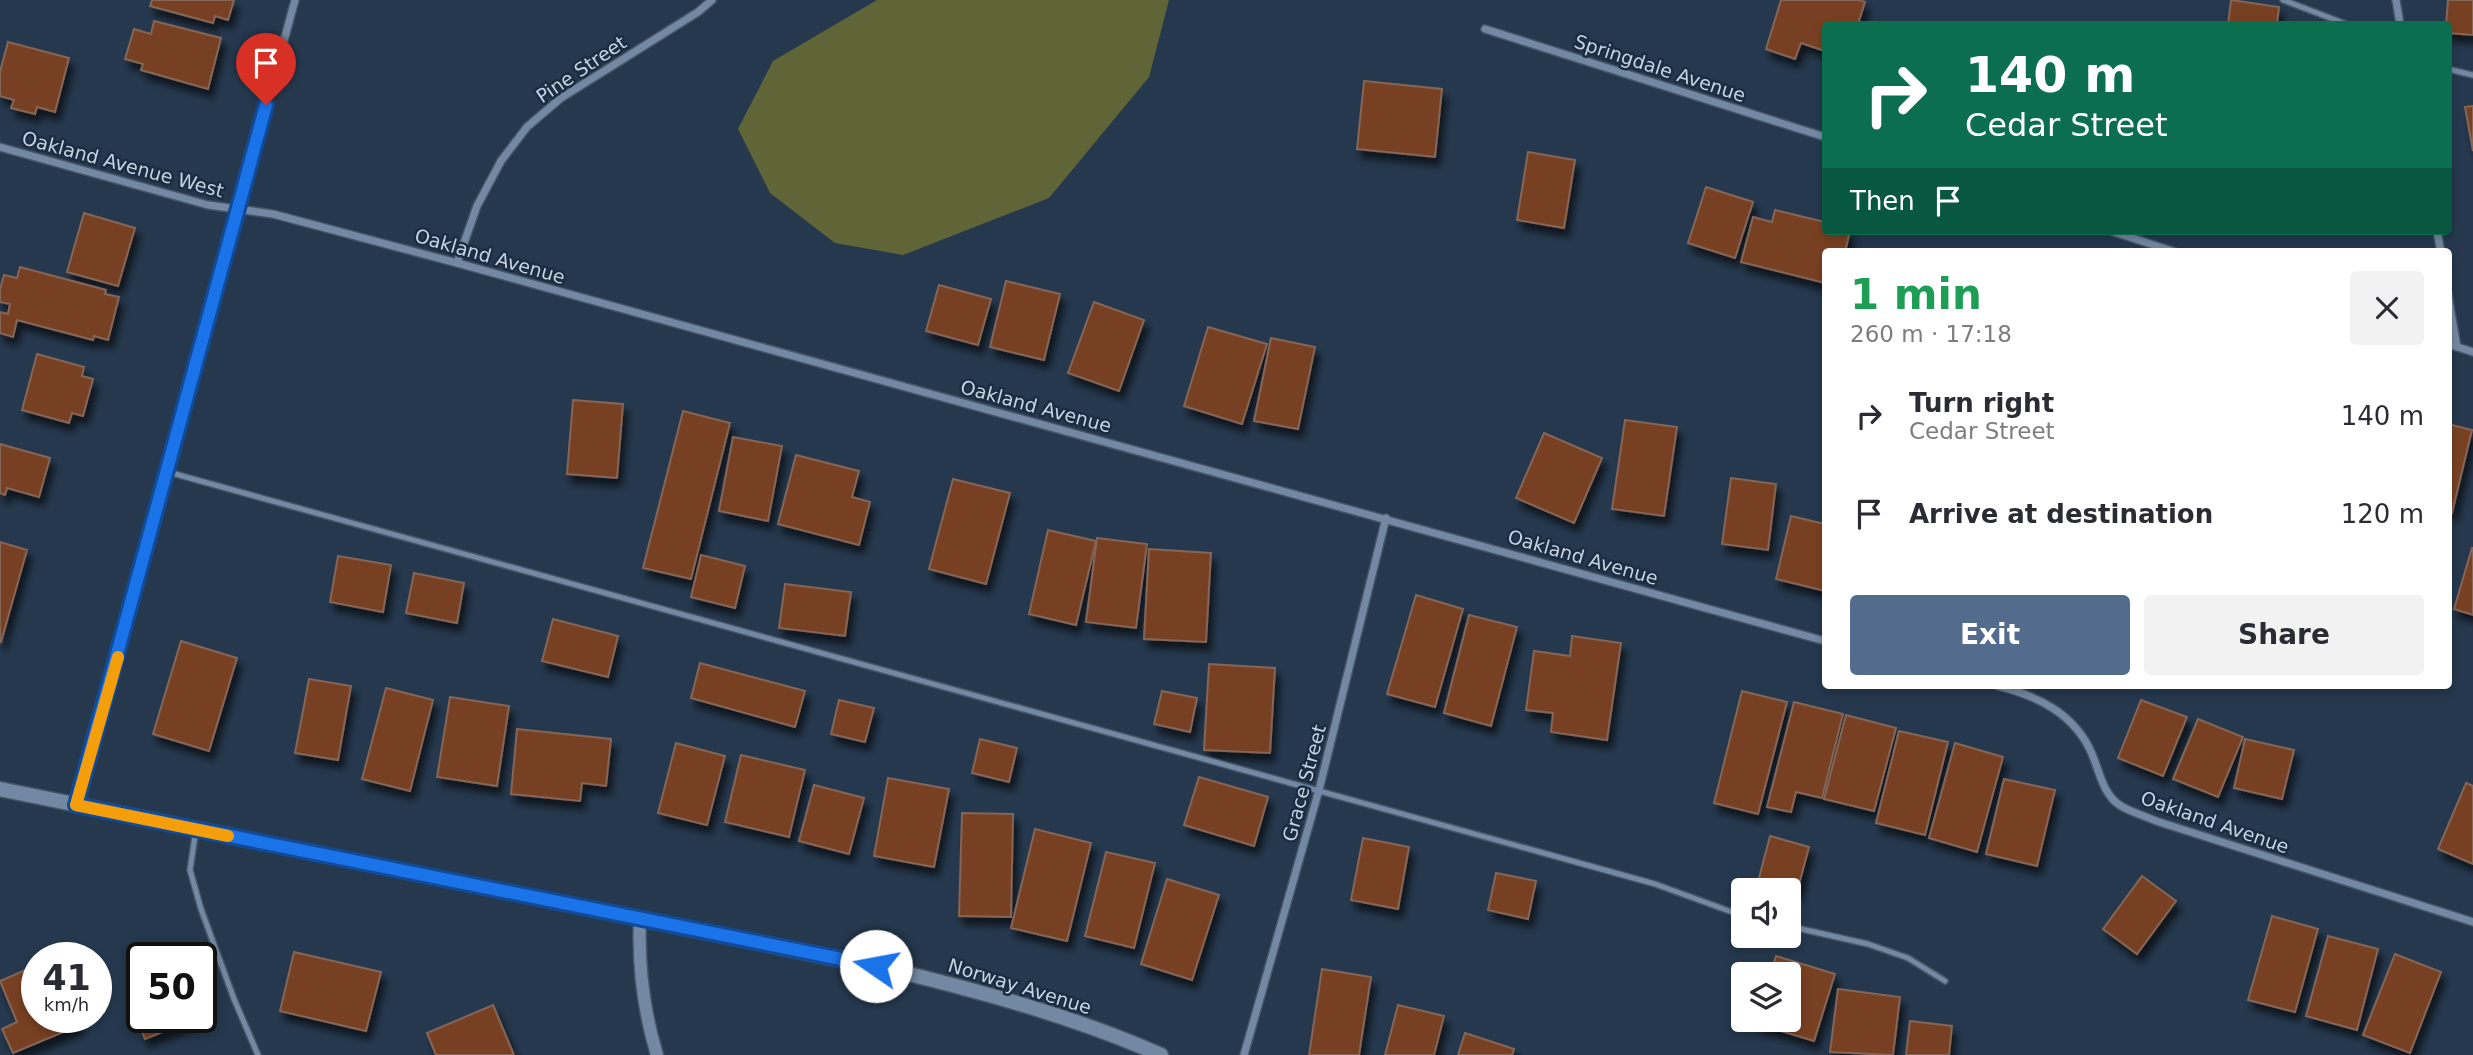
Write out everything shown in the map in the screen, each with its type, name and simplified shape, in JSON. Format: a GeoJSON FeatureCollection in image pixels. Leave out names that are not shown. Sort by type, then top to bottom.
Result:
{"type":"FeatureCollection","features":[{"type":"Feature","properties":{"kind":"main road","name":"Norway Avenue"},"geometry":{"type":"LineString","coordinates":[[0,789],[825,955],[1001,997],[1056,1014],[1161,1055]]}},
{"type":"Feature","properties":{"kind":"street"},"geometry":{"type":"LineString","coordinates":[[76,805],[295,0]]}},
{"type":"Feature","properties":{"kind":"street","name":"Pine Street"},"geometry":{"type":"LineString","coordinates":[[457,263],[477,205],[502,161],[527,127],[561,98],[698,12],[712,0]]}},
{"type":"Feature","properties":{"kind":"street"},"geometry":{"type":"LineString","coordinates":[[2396,0],[2400,21]]}},
{"type":"Feature","properties":{"kind":"street","name":"Springdale Avenue"},"geometry":{"type":"LineString","coordinates":[[1485,29],[1822,136]]}},
{"type":"Feature","properties":{"kind":"street","name":"Oakland Avenue West"},"geometry":{"type":"LineString","coordinates":[[0,147],[208,205],[237,210]]}},
{"type":"Feature","properties":{"kind":"street","name":"Oakland Avenue"},"geometry":{"type":"LineString","coordinates":[[237,210],[273,214],[457,263],[1822,639]]}},
{"type":"Feature","properties":{"kind":"street"},"geometry":{"type":"LineString","coordinates":[[2123,235],[2163,248]]}},
{"type":"Feature","properties":{"kind":"street"},"geometry":{"type":"LineString","coordinates":[[2452,316],[2458,347]]}},
{"type":"Feature","properties":{"kind":"street"},"geometry":{"type":"LineString","coordinates":[[2452,345],[2473,352]]}},
{"type":"Feature","properties":{"kind":"street","name":"Grace Street"},"geometry":{"type":"LineString","coordinates":[[1244,1055],[1320,790],[1386,518]]}},
{"type":"Feature","properties":{"kind":"street","name":"Oakland Avenue"},"geometry":{"type":"LineString","coordinates":[[2007,689],[2035,698],[2065,717],[2078,730],[2091,752],[2106,792],[2120,806],[2156,821],[2473,922]]}},
{"type":"Feature","properties":{"kind":"street"},"geometry":{"type":"LineString","coordinates":[[640,919],[641,983],[647,1022],[657,1055]]}},
{"type":"Feature","properties":{"kind":"lane"},"geometry":{"type":"LineString","coordinates":[[2283,0],[2338,21]]}},
{"type":"Feature","properties":{"kind":"lane"},"geometry":{"type":"LineString","coordinates":[[2452,70],[2473,75]]}},
{"type":"Feature","properties":{"kind":"lane"},"geometry":{"type":"LineString","coordinates":[[168,472],[1656,884],[1731,911]]}},
{"type":"Feature","properties":{"kind":"lane"},"geometry":{"type":"LineString","coordinates":[[196,829],[190,870],[234,999],[258,1055]]}},
{"type":"Feature","properties":{"kind":"lane"},"geometry":{"type":"LineString","coordinates":[[1801,929],[1868,944],[1908,958],[1945,981]]}},
{"type":"Feature","properties":{"kind":"green space"},"geometry":{"type":"Polygon","coordinates":[[[877,0],[1169,0],[1149,77],[1049,198],[903,255],[835,243],[770,193],[738,129],[773,61],[877,0]]]}},
{"type":"Feature","properties":{"kind":"building"},"geometry":{"type":"Polygon","coordinates":[[[152,0],[234,0],[228,20],[215,16],[213,23],[150,6],[152,0]]]}},
{"type":"Feature","properties":{"kind":"building"},"geometry":{"type":"Polygon","coordinates":[[[1781,0],[1865,2],[1859,21],[1822,21],[1822,50],[1801,43],[1795,59],[1766,49],[1781,0]]]}},
{"type":"Feature","properties":{"kind":"building"},"geometry":{"type":"Polygon","coordinates":[[[2231,0],[2279,7],[2277,21],[2228,21],[2231,0]]]}},
{"type":"Feature","properties":{"kind":"building"},"geometry":{"type":"Polygon","coordinates":[[[2448,0],[2473,0],[2473,35],[2452,33],[2452,21],[2446,21],[2448,0]]]}},
{"type":"Feature","properties":{"kind":"building"},"geometry":{"type":"Polygon","coordinates":[[[154,21],[221,38],[208,89],[141,70],[143,64],[125,59],[134,29],[151,34],[154,21]]]}},
{"type":"Feature","properties":{"kind":"building"},"geometry":{"type":"Polygon","coordinates":[[[8,42],[69,58],[55,112],[37,107],[35,114],[11,108],[14,100],[0,96],[0,72],[8,42]]]}},
{"type":"Feature","properties":{"kind":"building"},"geometry":{"type":"Polygon","coordinates":[[[1364,81],[1442,89],[1435,157],[1357,149],[1364,81]]]}},
{"type":"Feature","properties":{"kind":"building"},"geometry":{"type":"Polygon","coordinates":[[[2473,106],[2473,151],[2465,107],[2473,106]]]}},
{"type":"Feature","properties":{"kind":"building"},"geometry":{"type":"Polygon","coordinates":[[[1528,152],[1575,160],[1564,228],[1517,220],[1528,152]]]}},
{"type":"Feature","properties":{"kind":"building"},"geometry":{"type":"Polygon","coordinates":[[[1706,187],[1753,202],[1735,258],[1688,243],[1706,187]]]}},
{"type":"Feature","properties":{"kind":"building"},"geometry":{"type":"Polygon","coordinates":[[[1775,210],[1822,221],[1822,235],[1849,235],[1846,248],[1822,248],[1822,282],[1741,262],[1753,217],[1772,222],[1775,210]]]}},
{"type":"Feature","properties":{"kind":"building"},"geometry":{"type":"Polygon","coordinates":[[[84,213],[135,228],[118,286],[67,272],[84,213]]]}},
{"type":"Feature","properties":{"kind":"building"},"geometry":{"type":"Polygon","coordinates":[[[20,267],[106,290],[105,294],[119,297],[108,340],[94,336],[93,340],[17,320],[13,337],[0,333],[0,312],[8,314],[10,304],[0,302],[4,275],[17,278],[20,267]]]}},
{"type":"Feature","properties":{"kind":"building"},"geometry":{"type":"Polygon","coordinates":[[[1006,281],[1060,294],[1044,360],[990,347],[1006,281]]]}},
{"type":"Feature","properties":{"kind":"building"},"geometry":{"type":"Polygon","coordinates":[[[939,285],[991,299],[978,345],[926,331],[939,285]]]}},
{"type":"Feature","properties":{"kind":"building"},"geometry":{"type":"Polygon","coordinates":[[[1094,302],[1144,320],[1119,391],[1068,373],[1094,302]]]}},
{"type":"Feature","properties":{"kind":"building"},"geometry":{"type":"Polygon","coordinates":[[[1208,327],[1267,344],[1242,424],[1184,406],[1208,327]]]}},
{"type":"Feature","properties":{"kind":"building"},"geometry":{"type":"Polygon","coordinates":[[[1271,338],[1315,347],[1298,429],[1254,421],[1271,338]]]}},
{"type":"Feature","properties":{"kind":"building"},"geometry":{"type":"Polygon","coordinates":[[[37,354],[84,367],[82,376],[93,379],[83,416],[72,413],[69,423],[22,410],[37,354]]]}},
{"type":"Feature","properties":{"kind":"building"},"geometry":{"type":"Polygon","coordinates":[[[573,400],[623,404],[617,478],[567,474],[573,400]]]}},
{"type":"Feature","properties":{"kind":"building"},"geometry":{"type":"Polygon","coordinates":[[[683,411],[730,423],[691,579],[643,568],[683,411]]]}},
{"type":"Feature","properties":{"kind":"building"},"geometry":{"type":"Polygon","coordinates":[[[1625,420],[1677,427],[1664,516],[1612,509],[1625,420]]]}},
{"type":"Feature","properties":{"kind":"building"},"geometry":{"type":"Polygon","coordinates":[[[2452,425],[2472,430],[2452,513],[2452,425]]]}},
{"type":"Feature","properties":{"kind":"building"},"geometry":{"type":"Polygon","coordinates":[[[1544,433],[1602,458],[1574,523],[1516,498],[1544,433]]]}},
{"type":"Feature","properties":{"kind":"building"},"geometry":{"type":"Polygon","coordinates":[[[733,437],[782,446],[768,521],[719,511],[733,437]]]}},
{"type":"Feature","properties":{"kind":"building"},"geometry":{"type":"Polygon","coordinates":[[[0,444],[50,458],[39,497],[7,488],[5,495],[0,493],[0,444]]]}},
{"type":"Feature","properties":{"kind":"building"},"geometry":{"type":"Polygon","coordinates":[[[796,455],[859,471],[852,497],[870,502],[859,545],[778,524],[796,455]]]}},
{"type":"Feature","properties":{"kind":"building"},"geometry":{"type":"Polygon","coordinates":[[[1731,478],[1776,484],[1768,550],[1722,544],[1731,478]]]}},
{"type":"Feature","properties":{"kind":"building"},"geometry":{"type":"Polygon","coordinates":[[[953,479],[1010,493],[986,584],[929,569],[953,479]]]}},
{"type":"Feature","properties":{"kind":"building"},"geometry":{"type":"Polygon","coordinates":[[[1791,516],[1822,523],[1822,590],[1776,579],[1791,516]]]}},
{"type":"Feature","properties":{"kind":"building"},"geometry":{"type":"Polygon","coordinates":[[[1048,530],[1096,541],[1076,625],[1029,614],[1048,530]]]}},
{"type":"Feature","properties":{"kind":"building"},"geometry":{"type":"Polygon","coordinates":[[[1097,538],[1147,544],[1136,628],[1086,622],[1097,538]]]}},
{"type":"Feature","properties":{"kind":"building"},"geometry":{"type":"Polygon","coordinates":[[[0,542],[27,550],[1,642],[0,641],[0,542]]]}},
{"type":"Feature","properties":{"kind":"building"},"geometry":{"type":"Polygon","coordinates":[[[2473,548],[2473,615],[2454,609],[2473,548]]]}},
{"type":"Feature","properties":{"kind":"building"},"geometry":{"type":"Polygon","coordinates":[[[1149,549],[1211,553],[1206,642],[1144,639],[1149,549]]]}},
{"type":"Feature","properties":{"kind":"building"},"geometry":{"type":"Polygon","coordinates":[[[701,555],[745,566],[735,608],[691,597],[701,555]]]}},
{"type":"Feature","properties":{"kind":"building"},"geometry":{"type":"Polygon","coordinates":[[[338,556],[391,565],[383,612],[330,602],[338,556]]]}},
{"type":"Feature","properties":{"kind":"building"},"geometry":{"type":"Polygon","coordinates":[[[414,573],[464,583],[457,623],[406,613],[414,573]]]}},
{"type":"Feature","properties":{"kind":"building"},"geometry":{"type":"Polygon","coordinates":[[[785,584],[851,592],[845,636],[779,628],[785,584]]]}},
{"type":"Feature","properties":{"kind":"building"},"geometry":{"type":"Polygon","coordinates":[[[1416,595],[1463,609],[1435,707],[1387,694],[1416,595]]]}},
{"type":"Feature","properties":{"kind":"building"},"geometry":{"type":"Polygon","coordinates":[[[1469,615],[1517,627],[1491,726],[1444,713],[1469,615]]]}},
{"type":"Feature","properties":{"kind":"building"},"geometry":{"type":"Polygon","coordinates":[[[553,619],[618,636],[608,677],[542,661],[553,619]]]}},
{"type":"Feature","properties":{"kind":"building"},"geometry":{"type":"Polygon","coordinates":[[[1572,636],[1621,643],[1607,740],[1551,732],[1553,713],[1526,710],[1534,651],[1570,656],[1572,636]]]}},
{"type":"Feature","properties":{"kind":"building"},"geometry":{"type":"Polygon","coordinates":[[[181,641],[237,658],[209,751],[153,734],[181,641]]]}},
{"type":"Feature","properties":{"kind":"building"},"geometry":{"type":"Polygon","coordinates":[[[700,663],[805,691],[795,727],[691,698],[700,663]]]}},
{"type":"Feature","properties":{"kind":"building"},"geometry":{"type":"Polygon","coordinates":[[[1209,664],[1275,668],[1270,753],[1204,750],[1209,664]]]}},
{"type":"Feature","properties":{"kind":"building"},"geometry":{"type":"Polygon","coordinates":[[[309,679],[351,686],[338,760],[295,753],[309,679]]]}},
{"type":"Feature","properties":{"kind":"building"},"geometry":{"type":"Polygon","coordinates":[[[386,688],[433,700],[410,791],[362,779],[386,688]]]}},
{"type":"Feature","properties":{"kind":"building"},"geometry":{"type":"Polygon","coordinates":[[[1162,691],[1197,698],[1190,732],[1154,724],[1162,691]]]}},
{"type":"Feature","properties":{"kind":"building"},"geometry":{"type":"Polygon","coordinates":[[[1742,691],[1787,702],[1758,814],[1714,803],[1742,691]]]}},
{"type":"Feature","properties":{"kind":"building"},"geometry":{"type":"Polygon","coordinates":[[[450,697],[509,706],[497,786],[437,777],[450,697]]]}},
{"type":"Feature","properties":{"kind":"building"},"geometry":{"type":"Polygon","coordinates":[[[839,700],[874,708],[865,742],[831,734],[839,700]]]}},
{"type":"Feature","properties":{"kind":"building"},"geometry":{"type":"Polygon","coordinates":[[[2141,700],[2187,717],[2163,776],[2118,758],[2141,700]]]}},
{"type":"Feature","properties":{"kind":"building"},"geometry":{"type":"Polygon","coordinates":[[[1794,702],[1843,714],[1822,798],[1796,792],[1791,812],[1767,807],[1794,702]]]}},
{"type":"Feature","properties":{"kind":"building"},"geometry":{"type":"Polygon","coordinates":[[[1846,715],[1896,728],[1874,811],[1824,799],[1846,715]]]}},
{"type":"Feature","properties":{"kind":"building"},"geometry":{"type":"Polygon","coordinates":[[[2198,719],[2243,737],[2218,797],[2173,779],[2198,719]]]}},
{"type":"Feature","properties":{"kind":"building"},"geometry":{"type":"Polygon","coordinates":[[[517,729],[611,739],[606,786],[582,783],[580,801],[511,794],[517,729]]]}},
{"type":"Feature","properties":{"kind":"building"},"geometry":{"type":"Polygon","coordinates":[[[1899,731],[1948,742],[1925,835],[1876,823],[1899,731]]]}},
{"type":"Feature","properties":{"kind":"building"},"geometry":{"type":"Polygon","coordinates":[[[980,739],[1017,748],[1009,782],[972,773],[980,739]]]}},
{"type":"Feature","properties":{"kind":"building"},"geometry":{"type":"Polygon","coordinates":[[[2245,739],[2294,750],[2282,799],[2234,788],[2245,739]]]}},
{"type":"Feature","properties":{"kind":"building"},"geometry":{"type":"Polygon","coordinates":[[[676,743],[725,756],[707,825],[658,813],[676,743]]]}},
{"type":"Feature","properties":{"kind":"building"},"geometry":{"type":"Polygon","coordinates":[[[1955,743],[2003,757],[1977,852],[1929,838],[1955,743]]]}},
{"type":"Feature","properties":{"kind":"building"},"geometry":{"type":"Polygon","coordinates":[[[741,755],[805,770],[789,837],[725,822],[741,755]]]}},
{"type":"Feature","properties":{"kind":"building"},"geometry":{"type":"Polygon","coordinates":[[[1199,777],[1268,797],[1254,846],[1184,825],[1199,777]]]}},
{"type":"Feature","properties":{"kind":"building"},"geometry":{"type":"Polygon","coordinates":[[[888,778],[949,789],[934,867],[874,856],[888,778]]]}},
{"type":"Feature","properties":{"kind":"building"},"geometry":{"type":"Polygon","coordinates":[[[2004,779],[2055,790],[2037,866],[1986,854],[2004,779]]]}},
{"type":"Feature","properties":{"kind":"building"},"geometry":{"type":"Polygon","coordinates":[[[2466,783],[2473,786],[2473,864],[2438,849],[2466,783]]]}},
{"type":"Feature","properties":{"kind":"building"},"geometry":{"type":"Polygon","coordinates":[[[814,785],[864,798],[849,854],[799,841],[814,785]]]}},
{"type":"Feature","properties":{"kind":"building"},"geometry":{"type":"Polygon","coordinates":[[[962,813],[1013,814],[1011,917],[959,916],[962,813]]]}},
{"type":"Feature","properties":{"kind":"building"},"geometry":{"type":"Polygon","coordinates":[[[1035,829],[1091,843],[1067,941],[1011,928],[1035,829]]]}},
{"type":"Feature","properties":{"kind":"building"},"geometry":{"type":"Polygon","coordinates":[[[1770,836],[1809,847],[1801,878],[1759,878],[1770,836]]]}},
{"type":"Feature","properties":{"kind":"building"},"geometry":{"type":"Polygon","coordinates":[[[1363,838],[1409,847],[1398,909],[1351,900],[1363,838]]]}},
{"type":"Feature","properties":{"kind":"building"},"geometry":{"type":"Polygon","coordinates":[[[1106,852],[1155,863],[1134,948],[1085,936],[1106,852]]]}},
{"type":"Feature","properties":{"kind":"building"},"geometry":{"type":"Polygon","coordinates":[[[1496,873],[1536,881],[1528,919],[1488,910],[1496,873]]]}},
{"type":"Feature","properties":{"kind":"building"},"geometry":{"type":"Polygon","coordinates":[[[2142,876],[2176,901],[2137,954],[2103,929],[2142,876]]]}},
{"type":"Feature","properties":{"kind":"building"},"geometry":{"type":"Polygon","coordinates":[[[1167,879],[1219,895],[1192,980],[1141,964],[1167,879]]]}},
{"type":"Feature","properties":{"kind":"building"},"geometry":{"type":"Polygon","coordinates":[[[2272,916],[2318,929],[2295,1012],[2248,1000],[2272,916]]]}},
{"type":"Feature","properties":{"kind":"building"},"geometry":{"type":"Polygon","coordinates":[[[2328,936],[2378,949],[2357,1030],[2306,1016],[2328,936]]]}},
{"type":"Feature","properties":{"kind":"building"},"geometry":{"type":"Polygon","coordinates":[[[294,952],[381,972],[366,1031],[280,1011],[294,952]]]}},
{"type":"Feature","properties":{"kind":"building"},"geometry":{"type":"Polygon","coordinates":[[[2395,954],[2441,972],[2410,1053],[2363,1035],[2395,954]]]}},
{"type":"Feature","properties":{"kind":"building"},"geometry":{"type":"Polygon","coordinates":[[[1776,956],[1796,962],[1774,962],[1776,956]]]}},
{"type":"Feature","properties":{"kind":"building"},"geometry":{"type":"Polygon","coordinates":[[[1801,964],[1835,974],[1814,1041],[1784,1032],[1801,1032],[1801,964]]]}},
{"type":"Feature","properties":{"kind":"building"},"geometry":{"type":"Polygon","coordinates":[[[1322,969],[1371,977],[1359,1055],[1309,1055],[1322,969]]]}},
{"type":"Feature","properties":{"kind":"building"},"geometry":{"type":"Polygon","coordinates":[[[21,972],[21,1033],[61,1033],[13,1053],[2,1029],[17,1022],[0,981],[21,972]]]}},
{"type":"Feature","properties":{"kind":"building"},"geometry":{"type":"Polygon","coordinates":[[[1838,989],[1900,997],[1893,1055],[1830,1052],[1838,989]]]}},
{"type":"Feature","properties":{"kind":"building"},"geometry":{"type":"Polygon","coordinates":[[[493,1005],[514,1055],[436,1055],[427,1033],[493,1005]]]}},
{"type":"Feature","properties":{"kind":"building"},"geometry":{"type":"Polygon","coordinates":[[[1398,1005],[1444,1016],[1434,1055],[1385,1055],[1398,1005]]]}},
{"type":"Feature","properties":{"kind":"building"},"geometry":{"type":"Polygon","coordinates":[[[1910,1021],[1952,1026],[1949,1055],[1906,1055],[1910,1021]]]}},
{"type":"Feature","properties":{"kind":"building"},"geometry":{"type":"Polygon","coordinates":[[[143,1033],[160,1033],[145,1039],[143,1033]]]}},
{"type":"Feature","properties":{"kind":"building"},"geometry":{"type":"Polygon","coordinates":[[[1465,1033],[1514,1049],[1512,1055],[1458,1055],[1465,1033]]]}},
{"type":"Feature","properties":{"kind":"slow traffic"},"geometry":{"type":"LineString","coordinates":[[118,657],[76,805],[228,836]]}},
{"type":"Feature","properties":{"kind":"route"},"geometry":{"type":"LineString","coordinates":[[266,105],[76,805],[876,966]]}}]}
